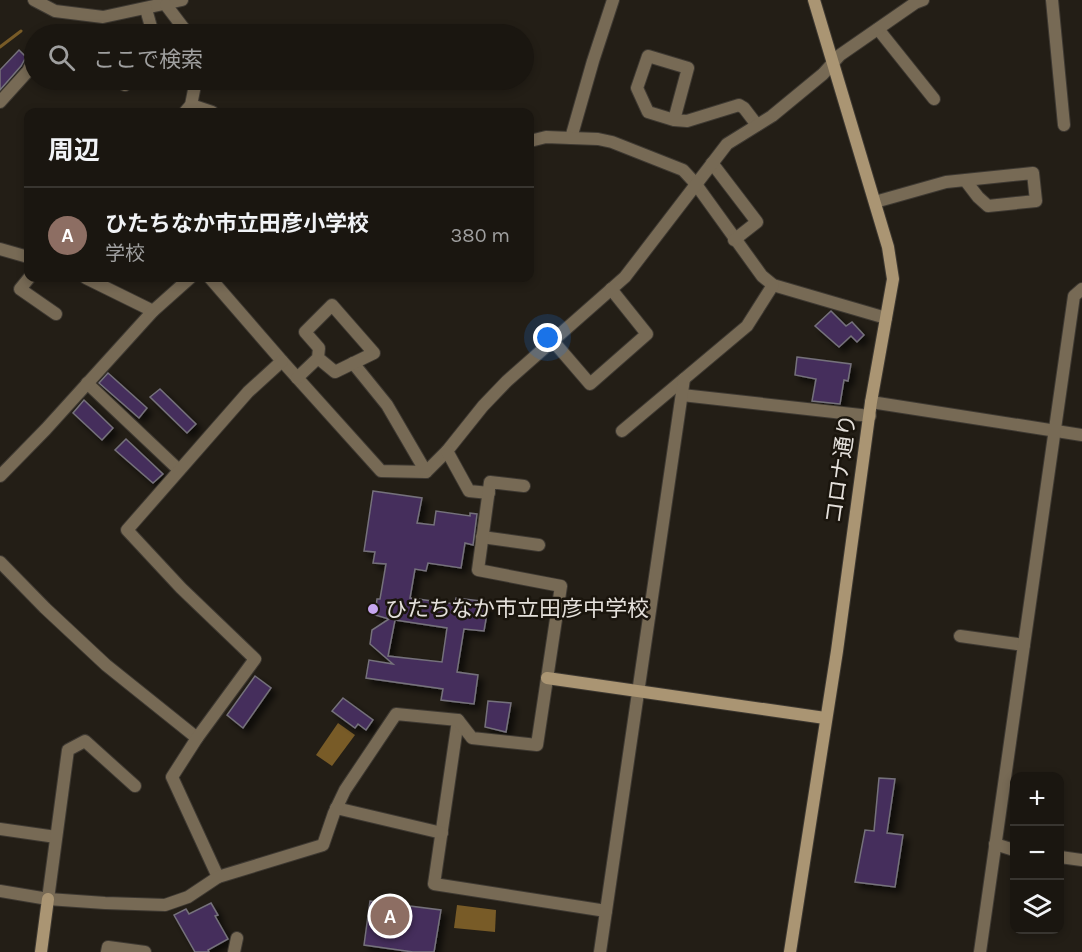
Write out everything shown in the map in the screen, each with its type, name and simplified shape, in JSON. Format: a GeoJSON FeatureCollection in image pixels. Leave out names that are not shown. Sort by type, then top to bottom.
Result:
{"type":"FeatureCollection","features":[{"type":"Feature","properties":{"kind":"street"},"geometry":{"type":"LineString","coordinates":[[34,0],[55,11],[103,17],[182,0]]}},
{"type":"Feature","properties":{"kind":"street"},"geometry":{"type":"LineString","coordinates":[[572,138],[613,0]]}},
{"type":"Feature","properties":{"kind":"street","name":"コロナ通り"},"geometry":{"type":"LineString","coordinates":[[790,952],[872,402],[894,279],[888,247],[875,202],[813,0]]}},
{"type":"Feature","properties":{"kind":"street"},"geometry":{"type":"LineString","coordinates":[[213,282],[381,471],[426,472],[447,451],[483,406],[625,277],[727,144],[772,116],[840,56],[915,3],[923,0]]}},
{"type":"Feature","properties":{"kind":"street"},"geometry":{"type":"LineString","coordinates":[[1052,0],[1064,126]]}},
{"type":"Feature","properties":{"kind":"street"},"geometry":{"type":"LineString","coordinates":[[166,4],[181,24]]}},
{"type":"Feature","properties":{"kind":"street"},"geometry":{"type":"LineString","coordinates":[[146,9],[150,24]]}},
{"type":"Feature","properties":{"kind":"street"},"geometry":{"type":"LineString","coordinates":[[879,29],[934,99]]}},
{"type":"Feature","properties":{"kind":"street"},"geometry":{"type":"LineString","coordinates":[[674,120],[688,68],[648,56],[637,88],[648,112],[674,120],[687,121],[739,105],[757,125]]}},
{"type":"Feature","properties":{"kind":"street"},"geometry":{"type":"LineString","coordinates":[[0,102],[24,75]]}},
{"type":"Feature","properties":{"kind":"street"},"geometry":{"type":"LineString","coordinates":[[188,108],[193,90]]}},
{"type":"Feature","properties":{"kind":"street"},"geometry":{"type":"LineString","coordinates":[[534,140],[546,137],[598,139],[612,142],[683,170],[695,183],[762,276],[774,285],[886,318]]}},
{"type":"Feature","properties":{"kind":"street"},"geometry":{"type":"LineString","coordinates":[[711,163],[757,222],[734,240]]}},
{"type":"Feature","properties":{"kind":"street"},"geometry":{"type":"LineString","coordinates":[[875,202],[946,182],[965,180],[1033,173],[1036,201],[988,206],[965,180]]}},
{"type":"Feature","properties":{"kind":"street"},"geometry":{"type":"LineString","coordinates":[[0,249],[24,256]]}},
{"type":"Feature","properties":{"kind":"street"},"geometry":{"type":"LineString","coordinates":[[26,282],[20,289],[56,314]]}},
{"type":"Feature","properties":{"kind":"street"},"geometry":{"type":"LineString","coordinates":[[94,282],[153,311]]}},
{"type":"Feature","properties":{"kind":"street"},"geometry":{"type":"LineString","coordinates":[[0,477],[153,311],[186,282]]}},
{"type":"Feature","properties":{"kind":"street"},"geometry":{"type":"LineString","coordinates":[[622,431],[747,326],[774,285]]}},
{"type":"Feature","properties":{"kind":"street"},"geometry":{"type":"LineString","coordinates":[[980,952],[1074,296],[1082,289]]}},
{"type":"Feature","properties":{"kind":"street"},"geometry":{"type":"LineString","coordinates":[[553,341],[590,384],[646,334],[611,290]]}},
{"type":"Feature","properties":{"kind":"street"},"geometry":{"type":"LineString","coordinates":[[297,378],[318,358],[319,348],[305,332],[332,305],[374,353],[335,372],[318,358]]}},
{"type":"Feature","properties":{"kind":"street"},"geometry":{"type":"LineString","coordinates":[[218,877],[172,777],[197,738],[255,659],[181,588],[127,530],[248,392],[282,361]]}},
{"type":"Feature","properties":{"kind":"street"},"geometry":{"type":"LineString","coordinates":[[353,363],[387,405],[426,472]]}},
{"type":"Feature","properties":{"kind":"street"},"geometry":{"type":"LineString","coordinates":[[600,952],[684,379]]}},
{"type":"Feature","properties":{"kind":"street"},"geometry":{"type":"LineString","coordinates":[[87,383],[179,470]]}},
{"type":"Feature","properties":{"kind":"street"},"geometry":{"type":"LineString","coordinates":[[682,395],[870,416]]}},
{"type":"Feature","properties":{"kind":"street"},"geometry":{"type":"LineString","coordinates":[[872,402],[1082,435]]}},
{"type":"Feature","properties":{"kind":"street"},"geometry":{"type":"LineString","coordinates":[[447,451],[469,491],[489,492]]}},
{"type":"Feature","properties":{"kind":"street"},"geometry":{"type":"LineString","coordinates":[[0,891],[48,899],[165,905],[188,897],[218,877],[323,845],[345,789],[396,714],[458,720],[472,738],[537,745],[561,586],[478,570],[490,482],[524,486]]}},
{"type":"Feature","properties":{"kind":"street"},"geometry":{"type":"LineString","coordinates":[[482,537],[539,545]]}},
{"type":"Feature","properties":{"kind":"street"},"geometry":{"type":"LineString","coordinates":[[0,562],[106,665],[197,738]]}},
{"type":"Feature","properties":{"kind":"street"},"geometry":{"type":"LineString","coordinates":[[960,636],[1024,645]]}},
{"type":"Feature","properties":{"kind":"street"},"geometry":{"type":"LineString","coordinates":[[547,678],[825,718]]}},
{"type":"Feature","properties":{"kind":"street"},"geometry":{"type":"LineString","coordinates":[[458,720],[434,884],[606,911]]}},
{"type":"Feature","properties":{"kind":"street"},"geometry":{"type":"LineString","coordinates":[[41,952],[68,750],[85,741],[135,786]]}},
{"type":"Feature","properties":{"kind":"street"},"geometry":{"type":"LineString","coordinates":[[336,808],[442,833]]}},
{"type":"Feature","properties":{"kind":"street"},"geometry":{"type":"LineString","coordinates":[[0,829],[56,837]]}},
{"type":"Feature","properties":{"kind":"street"},"geometry":{"type":"LineString","coordinates":[[996,844],[1010,849]]}},
{"type":"Feature","properties":{"kind":"street"},"geometry":{"type":"LineString","coordinates":[[1064,857],[1082,860]]}},
{"type":"Feature","properties":{"kind":"street"},"geometry":{"type":"LineString","coordinates":[[234,952],[237,938]]}},
{"type":"Feature","properties":{"kind":"street"},"geometry":{"type":"LineString","coordinates":[[107,952],[108,947],[145,952]]}},
{"type":"Feature","properties":{"kind":"shaded area"},"geometry":{"type":"Polygon","coordinates":[[[338,723],[355,735],[332,766],[316,755],[338,723]]]}},
{"type":"Feature","properties":{"kind":"shaded area"},"geometry":{"type":"Polygon","coordinates":[[[457,905],[496,910],[495,932],[454,928],[457,905]]]}},
{"type":"Feature","properties":{"kind":"building"},"geometry":{"type":"Polygon","coordinates":[[[19,50],[24,55],[21,66],[0,90],[0,70],[19,50]]]}},
{"type":"Feature","properties":{"kind":"building"},"geometry":{"type":"Polygon","coordinates":[[[831,311],[846,326],[852,322],[864,335],[857,342],[851,336],[839,347],[815,326],[831,311]]]}},
{"type":"Feature","properties":{"kind":"building"},"geometry":{"type":"Polygon","coordinates":[[[797,357],[851,364],[848,381],[844,380],[840,404],[812,401],[816,379],[795,375],[797,357]]]}},
{"type":"Feature","properties":{"kind":"building"},"geometry":{"type":"Polygon","coordinates":[[[108,373],[147,408],[139,418],[99,383],[108,373]]]}},
{"type":"Feature","properties":{"kind":"building"},"geometry":{"type":"Polygon","coordinates":[[[160,389],[196,424],[187,433],[150,397],[160,389]]]}},
{"type":"Feature","properties":{"kind":"building"},"geometry":{"type":"Polygon","coordinates":[[[84,400],[113,428],[102,440],[73,413],[84,400]]]}},
{"type":"Feature","properties":{"kind":"building"},"geometry":{"type":"Polygon","coordinates":[[[126,439],[163,474],[153,483],[115,450],[126,439]]]}},
{"type":"Feature","properties":{"kind":"building"},"geometry":{"type":"Polygon","coordinates":[[[373,491],[422,498],[417,523],[434,525],[436,511],[470,516],[470,513],[477,514],[473,545],[465,543],[461,568],[428,563],[426,571],[415,569],[410,598],[455,604],[456,598],[489,602],[484,631],[464,629],[457,672],[478,675],[474,704],[441,700],[443,689],[366,678],[369,660],[393,664],[370,644],[372,630],[389,619],[375,615],[386,564],[373,563],[375,552],[364,551],[373,491]],[[395,620],[388,656],[442,662],[447,628],[395,620]]]}},
{"type":"Feature","properties":{"kind":"building"},"geometry":{"type":"Polygon","coordinates":[[[255,676],[271,688],[243,728],[227,715],[255,676]]]}},
{"type":"Feature","properties":{"kind":"building"},"geometry":{"type":"Polygon","coordinates":[[[343,698],[373,720],[366,730],[358,724],[355,728],[332,711],[343,698]]]}},
{"type":"Feature","properties":{"kind":"building"},"geometry":{"type":"Polygon","coordinates":[[[488,701],[511,703],[506,732],[485,727],[488,701]]]}},
{"type":"Feature","properties":{"kind":"building"},"geometry":{"type":"Polygon","coordinates":[[[879,778],[895,779],[887,833],[903,835],[895,887],[855,882],[865,830],[874,831],[879,778]]]}},
{"type":"Feature","properties":{"kind":"building"},"geometry":{"type":"Polygon","coordinates":[[[370,901],[441,910],[434,952],[413,952],[364,945],[370,901]]]}},
{"type":"Feature","properties":{"kind":"building"},"geometry":{"type":"Polygon","coordinates":[[[211,903],[218,915],[215,916],[228,939],[208,950],[209,952],[195,952],[174,915],[186,909],[189,914],[211,903]]]}},
{"type":"Feature","properties":{"kind":"waterway"},"geometry":{"type":"LineString","coordinates":[[0,47],[21,31]]}},
{"type":"Feature","properties":{"kind":"place","name":"ひたちなか市立田彦中学校"},"geometry":{"type":"Point","coordinates":[373,609]}},
{"type":"Feature","properties":{"kind":"place","name":"ひたちなか市立田彦小学校"},"geometry":{"type":"Point","coordinates":[390,916]}}]}
